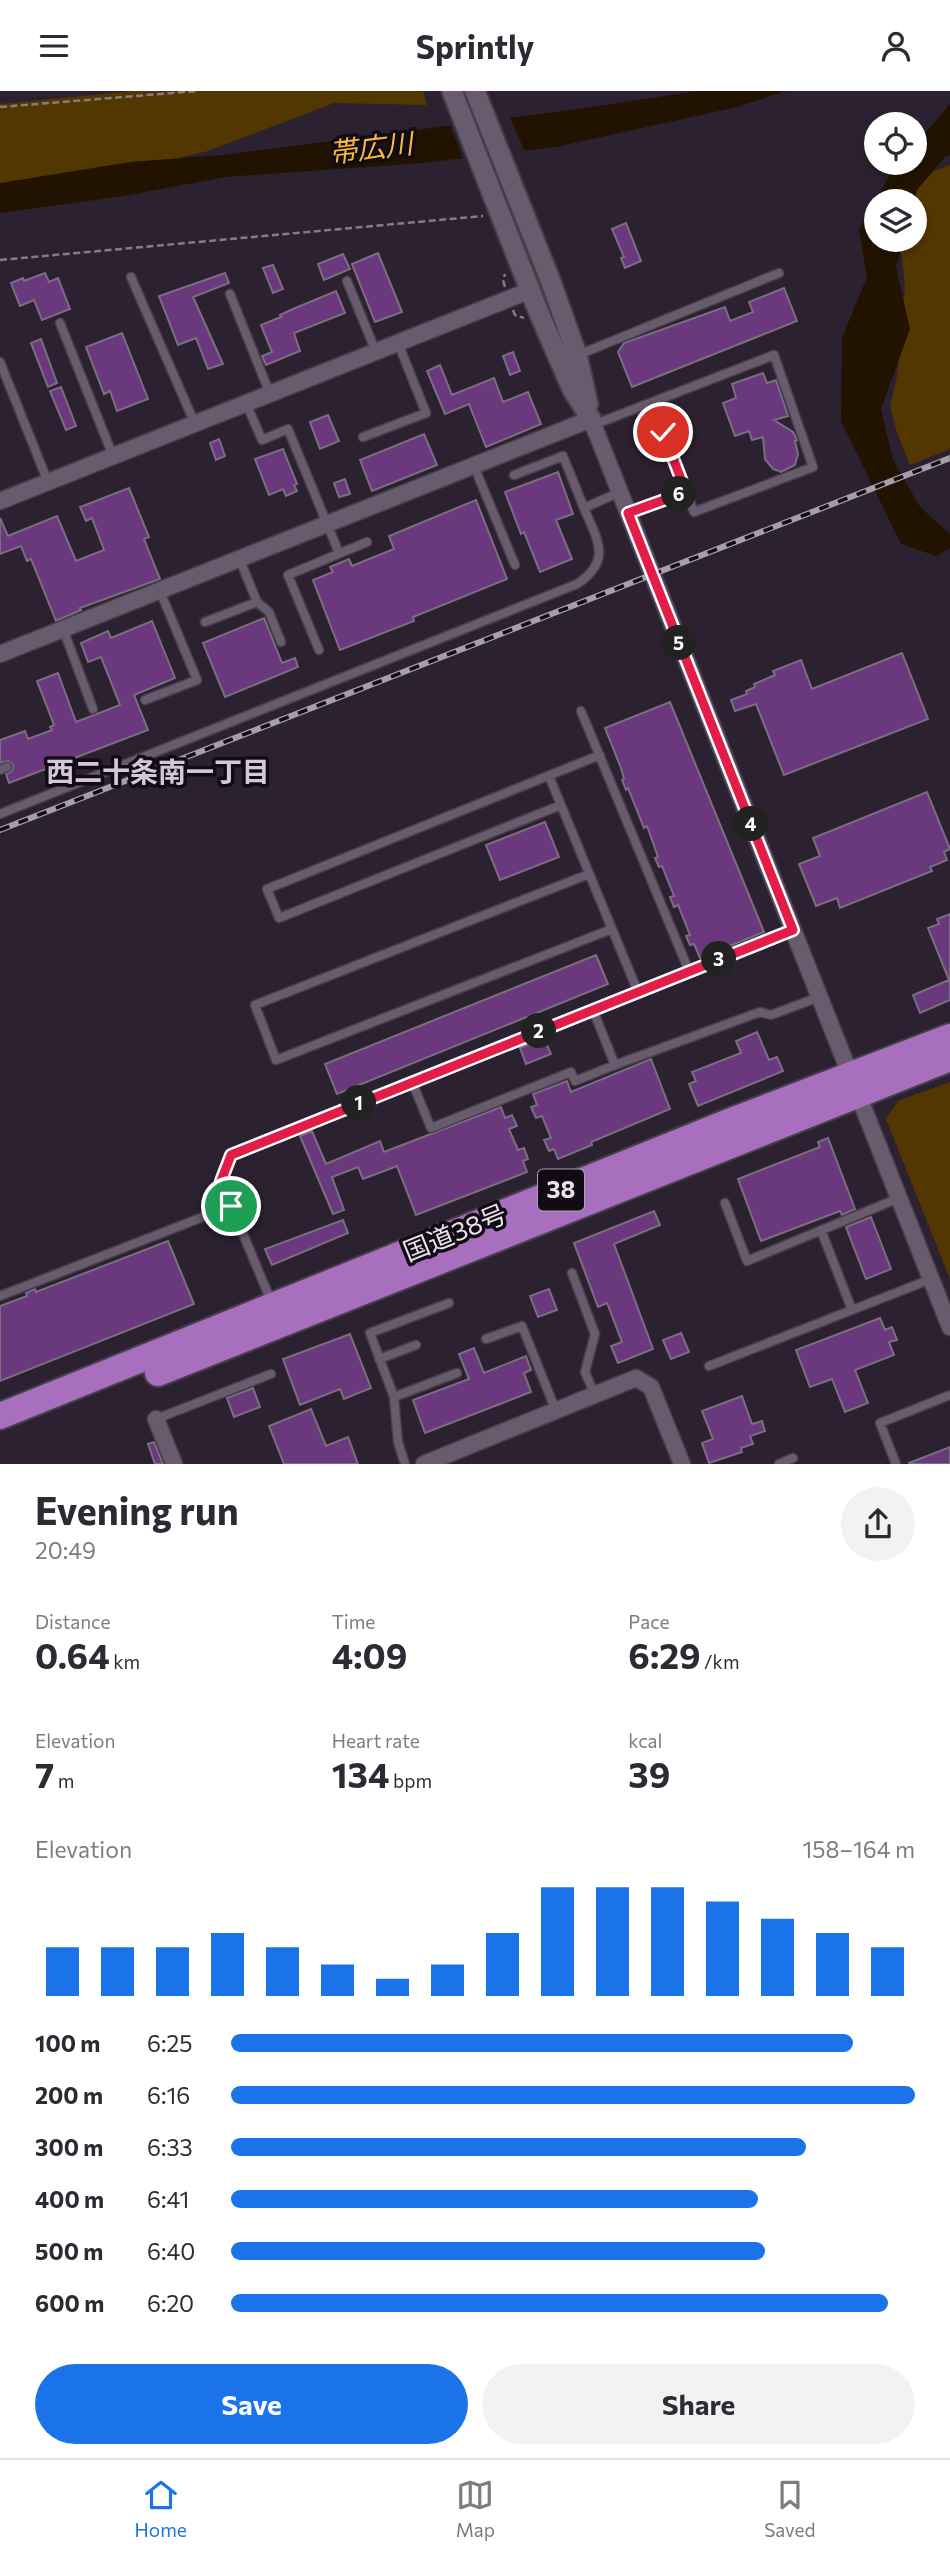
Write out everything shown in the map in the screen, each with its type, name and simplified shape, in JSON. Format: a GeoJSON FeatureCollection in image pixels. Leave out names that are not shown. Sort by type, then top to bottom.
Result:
{"type":"FeatureCollection","features":[{"type":"Feature","properties":{"kind":"highway","name":"国道38号"},"geometry":{"type":"LineString","coordinates":[[854,1085],[950,1037]]}},
{"type":"Feature","properties":{"kind":"highway","name":"国道38号"},"geometry":{"type":"LineString","coordinates":[[0,1434],[718,1126],[950,1058]]}},
{"type":"Feature","properties":{"kind":"highway","name":"国道38号"},"geometry":{"type":"LineString","coordinates":[[0,1416],[277,1316]]}},
{"type":"Feature","properties":{"kind":"street"},"geometry":{"type":"LineString","coordinates":[[478,97],[577,355],[592,422],[950,1327]]}},
{"type":"Feature","properties":{"kind":"street"},"geometry":{"type":"LineString","coordinates":[[455,99],[572,389],[592,422]]}},
{"type":"Feature","properties":{"kind":"street"},"geometry":{"type":"LineString","coordinates":[[0,501],[551,282]]}},
{"type":"Feature","properties":{"kind":"street"},"geometry":{"type":"LineString","coordinates":[[0,654],[592,422]]}},
{"type":"Feature","properties":{"kind":"street"},"geometry":{"type":"LineString","coordinates":[[424,1464],[636,1378],[651,1387],[682,1464]]}},
{"type":"Feature","properties":{"kind":"street"},"geometry":{"type":"LineString","coordinates":[[156,1419],[174,1464]]}},
{"type":"Feature","properties":{"kind":"lane"},"geometry":{"type":"LineString","coordinates":[[577,355],[779,273]]}},
{"type":"Feature","properties":{"kind":"lane"},"geometry":{"type":"LineString","coordinates":[[131,277],[195,423]]}},
{"type":"Feature","properties":{"kind":"lane"},"geometry":{"type":"LineString","coordinates":[[347,281],[376,352]]}},
{"type":"Feature","properties":{"kind":"lane"},"geometry":{"type":"LineString","coordinates":[[230,294],[270,394]]}},
{"type":"Feature","properties":{"kind":"lane"},"geometry":{"type":"LineString","coordinates":[[60,323],[113,456]]}},
{"type":"Feature","properties":{"kind":"lane"},"geometry":{"type":"LineString","coordinates":[[363,437],[426,413],[398,343]]}},
{"type":"Feature","properties":{"kind":"lane"},"geometry":{"type":"LineString","coordinates":[[592,422],[651,403],[774,355],[813,467],[694,512],[651,403]]}},
{"type":"Feature","properties":{"kind":"lane"},"geometry":{"type":"LineString","coordinates":[[0,362],[48,482]]}},
{"type":"Feature","properties":{"kind":"lane"},"geometry":{"type":"LineString","coordinates":[[246,403],[262,440],[288,429],[339,554]]}},
{"type":"Feature","properties":{"kind":"lane"},"geometry":{"type":"LineString","coordinates":[[0,814],[577,584],[591,575],[601,552],[564,456],[514,475]]}},
{"type":"Feature","properties":{"kind":"lane"},"geometry":{"type":"LineString","coordinates":[[474,466],[515,565]]}},
{"type":"Feature","properties":{"kind":"lane"},"geometry":{"type":"LineString","coordinates":[[584,507],[620,492]]}},
{"type":"Feature","properties":{"kind":"lane"},"geometry":{"type":"LineString","coordinates":[[628,513],[686,492]]}},
{"type":"Feature","properties":{"kind":"lane"},"geometry":{"type":"LineString","coordinates":[[319,650],[288,575],[368,542]]}},
{"type":"Feature","properties":{"kind":"lane"},"geometry":{"type":"LineString","coordinates":[[240,560],[257,602],[269,611],[281,642]]}},
{"type":"Feature","properties":{"kind":"lane"},"geometry":{"type":"LineString","coordinates":[[145,700],[197,680],[160,591]]}},
{"type":"Feature","properties":{"kind":"lane"},"geometry":{"type":"LineString","coordinates":[[205,622],[257,602]]}},
{"type":"Feature","properties":{"kind":"lane"},"geometry":{"type":"LineString","coordinates":[[63,629],[93,709]]}},
{"type":"Feature","properties":{"kind":"lane"},"geometry":{"type":"LineString","coordinates":[[581,711],[689,971]]}},
{"type":"Feature","properties":{"kind":"lane"},"geometry":{"type":"LineString","coordinates":[[561,805],[279,918],[267,890],[600,755]]}},
{"type":"Feature","properties":{"kind":"lane"},"geometry":{"type":"LineString","coordinates":[[549,776],[638,992]]}},
{"type":"Feature","properties":{"kind":"lane"},"geometry":{"type":"LineString","coordinates":[[589,874],[255,1005],[276,1060],[611,929]]}},
{"type":"Feature","properties":{"kind":"lane"},"geometry":{"type":"LineString","coordinates":[[277,1316],[221,1181],[231,1155],[793,930]]}},
{"type":"Feature","properties":{"kind":"lane"},"geometry":{"type":"LineString","coordinates":[[412,1082],[431,1128],[571,1072],[575,1081],[760,1011],[771,1015],[819,997]]}},
{"type":"Feature","properties":{"kind":"lane"},"geometry":{"type":"LineString","coordinates":[[593,1010],[615,1065]]}},
{"type":"Feature","properties":{"kind":"lane"},"geometry":{"type":"LineString","coordinates":[[724,1203],[747,1261],[899,1198]]}},
{"type":"Feature","properties":{"kind":"lane"},"geometry":{"type":"LineString","coordinates":[[0,1296],[231,1206]]}},
{"type":"Feature","properties":{"kind":"lane"},"geometry":{"type":"LineString","coordinates":[[821,1230],[852,1310]]}},
{"type":"Feature","properties":{"kind":"lane"},"geometry":{"type":"LineString","coordinates":[[572,1273],[595,1334],[585,1372],[596,1395]]}},
{"type":"Feature","properties":{"kind":"lane"},"geometry":{"type":"LineString","coordinates":[[709,1366],[931,1279]]}},
{"type":"Feature","properties":{"kind":"lane"},"geometry":{"type":"LineString","coordinates":[[405,1464],[398,1442],[394,1397],[370,1333],[449,1303]]}},
{"type":"Feature","properties":{"kind":"lane"},"geometry":{"type":"LineString","coordinates":[[486,1339],[522,1326],[556,1411]]}},
{"type":"Feature","properties":{"kind":"lane"},"geometry":{"type":"LineString","coordinates":[[379,1359],[416,1345]]}},
{"type":"Feature","properties":{"kind":"lane"},"geometry":{"type":"LineString","coordinates":[[394,1397],[457,1373]]}},
{"type":"Feature","properties":{"kind":"lane"},"geometry":{"type":"LineString","coordinates":[[156,1419],[271,1374]]}},
{"type":"Feature","properties":{"kind":"lane"},"geometry":{"type":"LineString","coordinates":[[896,1464],[880,1423],[950,1395]]}},
{"type":"Feature","properties":{"kind":"lane"},"geometry":{"type":"LineString","coordinates":[[779,1464],[793,1458]]}},
{"type":"Feature","properties":{"kind":"path"},"geometry":{"type":"LineString","coordinates":[[0,107],[197,91]]}},
{"type":"Feature","properties":{"kind":"path"},"geometry":{"type":"LineString","coordinates":[[0,261],[486,215]]}},
{"type":"Feature","properties":{"kind":"path"},"geometry":{"type":"LineString","coordinates":[[508,267],[503,280],[509,299]]}},
{"type":"Feature","properties":{"kind":"shaded area"},"geometry":{"type":"Polygon","coordinates":[[[133,91],[423,91],[427,105],[334,103],[208,151],[128,170],[0,191],[0,104],[133,91]]]}},
{"type":"Feature","properties":{"kind":"shaded area"},"geometry":{"type":"Polygon","coordinates":[[[950,165],[950,449],[910,465],[890,406],[897,376],[905,286],[901,252],[927,252],[927,189],[914,189],[929,173],[950,165]]]}},
{"type":"Feature","properties":{"kind":"shaded area"},"geometry":{"type":"Polygon","coordinates":[[[950,1082],[950,1279],[886,1119],[898,1101],[950,1082]]]}},
{"type":"Feature","properties":{"kind":"water","name":"帯広川"},"geometry":{"type":"Polygon","coordinates":[[[698,91],[786,91],[737,107],[556,147],[423,163],[226,177],[124,196],[0,213],[0,183],[130,162],[223,155],[698,91]]]}},
{"type":"Feature","properties":{"kind":"water"},"geometry":{"type":"Polygon","coordinates":[[[950,104],[950,155],[945,157],[918,189],[882,189],[890,175],[927,175],[927,131],[950,104]]]}},
{"type":"Feature","properties":{"kind":"water"},"geometry":{"type":"Polygon","coordinates":[[[864,221],[864,252],[900,252],[896,267],[910,329],[881,409],[893,460],[920,507],[950,534],[950,548],[936,556],[901,544],[841,421],[842,338],[867,277],[859,230],[864,221]]]}},
{"type":"Feature","properties":{"kind":"pier"},"geometry":{"type":"Polygon","coordinates":[[[509,115],[526,154],[464,161],[449,122],[509,115]]]}},
{"type":"Feature","properties":{"kind":"building"},"geometry":{"type":"Polygon","coordinates":[[[626,223],[641,261],[625,268],[621,258],[624,257],[612,229],[626,223]]]}},
{"type":"Feature","properties":{"kind":"building"},"geometry":{"type":"Polygon","coordinates":[[[378,253],[402,312],[375,322],[352,264],[378,253]]]}},
{"type":"Feature","properties":{"kind":"building"},"geometry":{"type":"Polygon","coordinates":[[[343,254],[350,269],[324,280],[318,264],[343,254]]]}},
{"type":"Feature","properties":{"kind":"building"},"geometry":{"type":"Polygon","coordinates":[[[273,265],[283,289],[273,293],[263,268],[273,265]]]}},
{"type":"Feature","properties":{"kind":"building"},"geometry":{"type":"Polygon","coordinates":[[[45,273],[49,282],[58,278],[70,309],[42,320],[34,300],[20,306],[11,283],[45,273]]]}},
{"type":"Feature","properties":{"kind":"building"},"geometry":{"type":"Polygon","coordinates":[[[225,273],[229,283],[193,297],[223,364],[208,369],[196,338],[178,345],[159,296],[225,273]]]}},
{"type":"Feature","properties":{"kind":"building"},"geometry":{"type":"Polygon","coordinates":[[[784,288],[797,321],[632,387],[618,352],[624,343],[725,307],[730,321],[753,312],[749,302],[784,288]]]}},
{"type":"Feature","properties":{"kind":"building"},"geometry":{"type":"Polygon","coordinates":[[[336,291],[345,313],[294,333],[300,351],[266,365],[262,356],[272,352],[261,325],[336,291]]]}},
{"type":"Feature","properties":{"kind":"building"},"geometry":{"type":"Polygon","coordinates":[[[122,333],[148,399],[117,411],[110,391],[104,394],[86,347],[122,333]]]}},
{"type":"Feature","properties":{"kind":"building"},"geometry":{"type":"Polygon","coordinates":[[[41,339],[57,383],[48,387],[31,343],[41,339]]]}},
{"type":"Feature","properties":{"kind":"building"},"geometry":{"type":"Polygon","coordinates":[[[513,352],[520,371],[510,375],[503,356],[513,352]]]}},
{"type":"Feature","properties":{"kind":"building"},"geometry":{"type":"Polygon","coordinates":[[[440,365],[452,395],[494,378],[503,402],[528,392],[541,424],[486,447],[469,404],[445,414],[427,371],[440,365]]]}},
{"type":"Feature","properties":{"kind":"building"},"geometry":{"type":"Polygon","coordinates":[[[763,373],[767,383],[776,380],[788,416],[774,420],[793,432],[797,440],[798,454],[795,465],[781,472],[773,469],[765,459],[763,437],[752,440],[749,431],[735,436],[723,403],[736,398],[732,384],[763,373]]]}},
{"type":"Feature","properties":{"kind":"building"},"geometry":{"type":"Polygon","coordinates":[[[61,387],[76,426],[66,430],[50,391],[61,387]]]}},
{"type":"Feature","properties":{"kind":"building"},"geometry":{"type":"Polygon","coordinates":[[[328,415],[339,441],[320,449],[310,422],[328,415]]]}},
{"type":"Feature","properties":{"kind":"building"},"geometry":{"type":"Polygon","coordinates":[[[424,434],[437,465],[372,491],[360,460],[424,434]]]}},
{"type":"Feature","properties":{"kind":"building"},"geometry":{"type":"Polygon","coordinates":[[[219,439],[225,456],[216,460],[210,443],[219,439]]]}},
{"type":"Feature","properties":{"kind":"building"},"geometry":{"type":"Polygon","coordinates":[[[283,449],[297,484],[294,485],[297,491],[286,496],[283,489],[269,495],[255,459],[283,449]]]}},
{"type":"Feature","properties":{"kind":"building"},"geometry":{"type":"Polygon","coordinates":[[[558,472],[573,514],[556,520],[572,559],[540,572],[524,532],[521,534],[505,492],[558,472]]]}},
{"type":"Feature","properties":{"kind":"building"},"geometry":{"type":"Polygon","coordinates":[[[345,479],[350,494],[339,497],[334,483],[345,479]]]}},
{"type":"Feature","properties":{"kind":"building"},"geometry":{"type":"Polygon","coordinates":[[[129,488],[149,537],[144,539],[160,579],[80,608],[81,610],[56,621],[31,559],[27,561],[21,546],[0,554],[0,518],[8,536],[57,516],[76,561],[104,550],[92,518],[86,521],[80,507],[129,488]]]}},
{"type":"Feature","properties":{"kind":"building"},"geometry":{"type":"Polygon","coordinates":[[[476,500],[507,579],[413,617],[414,621],[340,650],[313,580],[333,572],[330,567],[349,559],[352,566],[394,549],[389,536],[476,500]]]}},
{"type":"Feature","properties":{"kind":"building"},"geometry":{"type":"Polygon","coordinates":[[[264,618],[282,663],[295,658],[298,667],[225,697],[203,643],[264,618]]]}},
{"type":"Feature","properties":{"kind":"building"},"geometry":{"type":"Polygon","coordinates":[[[152,621],[175,678],[134,695],[148,730],[9,783],[6,774],[12,771],[13,765],[8,761],[0,763],[0,740],[25,731],[28,739],[52,730],[50,727],[54,725],[37,681],[58,673],[76,722],[120,705],[101,657],[88,662],[81,643],[108,631],[111,638],[152,621]]]}},
{"type":"Feature","properties":{"kind":"building"},"geometry":{"type":"Polygon","coordinates":[[[902,653],[928,719],[784,775],[756,704],[735,711],[731,700],[747,694],[746,691],[755,687],[754,684],[775,675],[773,671],[801,660],[812,689],[902,653]]]}},
{"type":"Feature","properties":{"kind":"building"},"geometry":{"type":"Polygon","coordinates":[[[670,702],[764,932],[700,958],[694,944],[690,945],[686,936],[690,935],[678,905],[674,907],[670,897],[674,896],[662,866],[659,867],[655,858],[658,857],[647,826],[644,828],[628,788],[626,790],[621,768],[605,728],[670,702]]]}},
{"type":"Feature","properties":{"kind":"building"},"geometry":{"type":"Polygon","coordinates":[[[927,792],[950,849],[944,852],[947,860],[930,867],[932,871],[840,908],[837,898],[816,906],[799,864],[820,856],[813,838],[927,792]]]}},
{"type":"Feature","properties":{"kind":"building"},"geometry":{"type":"Polygon","coordinates":[[[545,822],[559,857],[500,880],[486,845],[545,822]]]}},
{"type":"Feature","properties":{"kind":"building"},"geometry":{"type":"Polygon","coordinates":[[[950,914],[950,1000],[920,1013],[913,995],[949,980],[928,928],[939,924],[937,919],[950,914]]]}},
{"type":"Feature","properties":{"kind":"building"},"geometry":{"type":"Polygon","coordinates":[[[596,955],[608,984],[337,1094],[325,1064],[596,955]]]}},
{"type":"Feature","properties":{"kind":"building"},"geometry":{"type":"Polygon","coordinates":[[[757,1032],[769,1060],[777,1057],[783,1071],[698,1106],[689,1084],[696,1081],[692,1072],[741,1053],[736,1041],[757,1032]]]}},
{"type":"Feature","properties":{"kind":"building"},"geometry":{"type":"Polygon","coordinates":[[[544,1038],[551,1054],[526,1064],[520,1048],[544,1038]]]}},
{"type":"Feature","properties":{"kind":"building"},"geometry":{"type":"Polygon","coordinates":[[[651,1059],[670,1109],[558,1159],[554,1149],[549,1151],[544,1140],[551,1138],[542,1116],[536,1118],[531,1107],[537,1105],[533,1094],[567,1081],[571,1092],[651,1059]]]}},
{"type":"Feature","properties":{"kind":"building"},"geometry":{"type":"Polygon","coordinates":[[[501,1107],[505,1118],[512,1115],[517,1126],[509,1129],[518,1150],[524,1148],[528,1159],[523,1161],[527,1172],[416,1215],[397,1166],[363,1179],[358,1167],[332,1177],[344,1210],[333,1214],[300,1136],[312,1131],[326,1164],[380,1141],[384,1152],[501,1107]]]}},
{"type":"Feature","properties":{"kind":"building"},"geometry":{"type":"Polygon","coordinates":[[[828,1138],[855,1209],[842,1215],[840,1211],[761,1241],[738,1179],[820,1147],[818,1142],[828,1138]]]}},
{"type":"Feature","properties":{"kind":"building"},"geometry":{"type":"Polygon","coordinates":[[[654,1211],[660,1225],[614,1244],[653,1349],[618,1363],[611,1346],[622,1342],[607,1303],[598,1307],[574,1243],[654,1211]]]}},
{"type":"Feature","properties":{"kind":"building"},"geometry":{"type":"Polygon","coordinates":[[[871,1217],[891,1269],[866,1279],[846,1227],[871,1217]]]}},
{"type":"Feature","properties":{"kind":"building"},"geometry":{"type":"Polygon","coordinates":[[[343,1220],[348,1233],[272,1265],[265,1249],[343,1220]]]}},
{"type":"Feature","properties":{"kind":"building"},"geometry":{"type":"Polygon","coordinates":[[[168,1241],[194,1304],[0,1381],[0,1306],[27,1296],[26,1293],[35,1289],[36,1292],[168,1241]]]}},
{"type":"Feature","properties":{"kind":"building"},"geometry":{"type":"Polygon","coordinates":[[[549,1289],[557,1310],[538,1317],[530,1296],[549,1289]]]}},
{"type":"Feature","properties":{"kind":"building"},"geometry":{"type":"Polygon","coordinates":[[[880,1318],[885,1330],[892,1327],[897,1340],[889,1342],[894,1355],[855,1370],[868,1403],[845,1412],[832,1379],[810,1387],[796,1350],[880,1318]]]}},
{"type":"Feature","properties":{"kind":"building"},"geometry":{"type":"Polygon","coordinates":[[[681,1333],[689,1352],[671,1359],[663,1340],[681,1333]]]}},
{"type":"Feature","properties":{"kind":"building"},"geometry":{"type":"Polygon","coordinates":[[[350,1334],[371,1388],[344,1399],[340,1389],[300,1405],[283,1359],[350,1334]]]}},
{"type":"Feature","properties":{"kind":"building"},"geometry":{"type":"Polygon","coordinates":[[[474,1348],[484,1373],[526,1356],[531,1370],[524,1373],[531,1392],[425,1433],[413,1400],[469,1379],[459,1354],[474,1348]]]}},
{"type":"Feature","properties":{"kind":"building"},"geometry":{"type":"Polygon","coordinates":[[[253,1388],[260,1407],[234,1417],[227,1398],[253,1388]]]}},
{"type":"Feature","properties":{"kind":"building"},"geometry":{"type":"Polygon","coordinates":[[[742,1396],[752,1424],[762,1421],[765,1431],[750,1436],[753,1444],[741,1448],[742,1452],[709,1463],[702,1443],[713,1439],[702,1411],[742,1396]]]}},
{"type":"Feature","properties":{"kind":"building"},"geometry":{"type":"Polygon","coordinates":[[[311,1409],[326,1446],[348,1437],[358,1464],[284,1464],[269,1426],[311,1409]]]}},
{"type":"Feature","properties":{"kind":"building"},"geometry":{"type":"Polygon","coordinates":[[[154,1442],[163,1464],[155,1464],[148,1444],[154,1442]]]}},
{"type":"Feature","properties":{"kind":"building"},"geometry":{"type":"Polygon","coordinates":[[[950,1447],[950,1464],[909,1464],[909,1463],[950,1447]]]}},
{"type":"Feature","properties":{"kind":"railway"},"geometry":{"type":"LineString","coordinates":[[0,830],[950,458]]}},
{"type":"Feature","properties":{"kind":"district","name":"西二十条南一丁目"},"geometry":{"type":"Point","coordinates":[158,772]}},
{"type":"Feature","properties":{"kind":"route"},"geometry":{"type":"LineString","coordinates":[[231,1206],[221,1181],[231,1155],[793,930],[628,513],[686,492],[663,432]]}}]}
